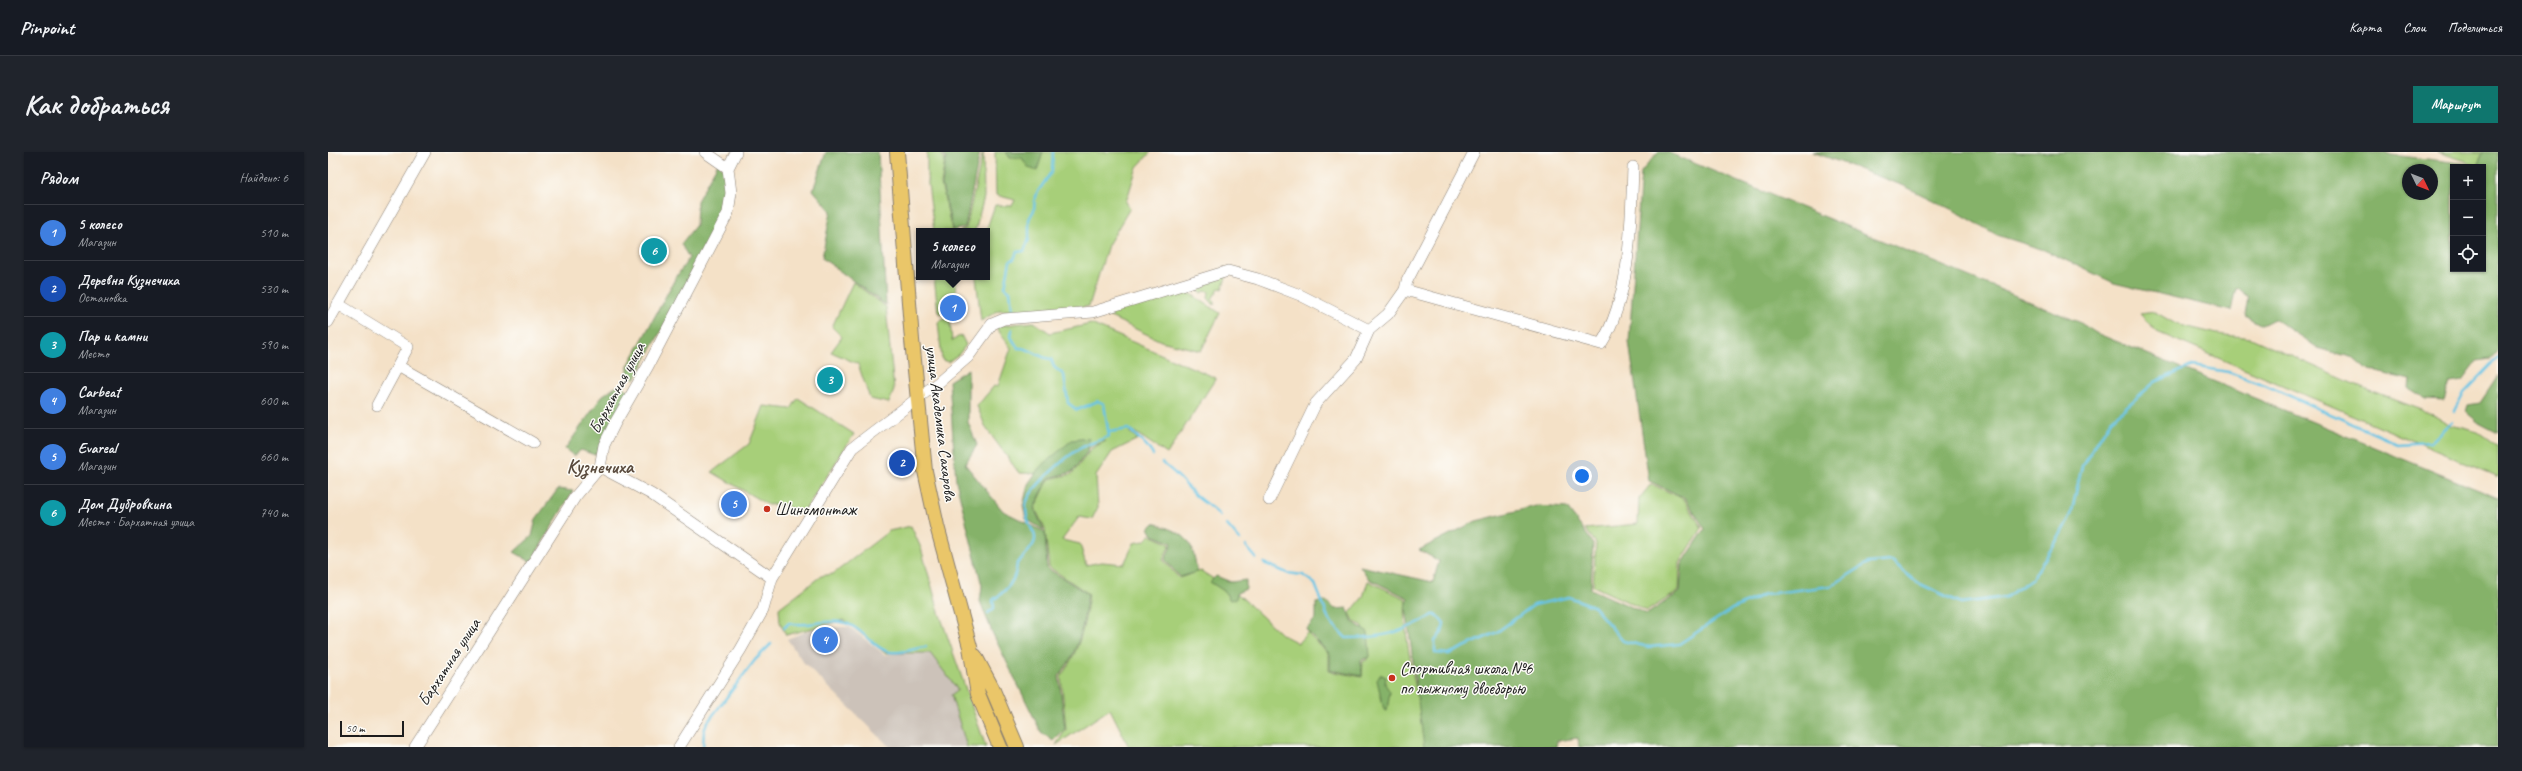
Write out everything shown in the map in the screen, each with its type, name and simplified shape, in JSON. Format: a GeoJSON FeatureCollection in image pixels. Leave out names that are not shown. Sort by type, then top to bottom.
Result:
{"type":"FeatureCollection","features":[{"type":"Feature","properties":{"kind":"main road","name":"улица Академика Сахарова"},"geometry":{"type":"LineString","coordinates":[[897,152],[917,397],[925,471],[970,647],[978,694],[1000,747]]}},
{"type":"Feature","properties":{"kind":"main road","name":"улица Академика Сахарова"},"geometry":{"type":"LineString","coordinates":[[970,647],[992,688],[1018,747]]}},
{"type":"Feature","properties":{"kind":"street"},"geometry":{"type":"LineString","coordinates":[[328,322],[425,152]]}},
{"type":"Feature","properties":{"kind":"street"},"geometry":{"type":"LineString","coordinates":[[705,152],[728,168],[736,152]]}},
{"type":"Feature","properties":{"kind":"street"},"geometry":{"type":"LineString","coordinates":[[1269,500],[1316,403],[1356,359],[1369,330],[1388,314],[1405,290],[1407,281],[1455,193],[1474,152]]}},
{"type":"Feature","properties":{"kind":"street"},"geometry":{"type":"LineString","coordinates":[[1405,290],[1601,344],[1612,326],[1629,250],[1633,167]]}},
{"type":"Feature","properties":{"kind":"street","name":"Бархатная улица"},"geometry":{"type":"LineString","coordinates":[[415,747],[575,497],[600,467],[604,446],[615,423],[648,366],[728,213],[731,193],[728,168]]}},
{"type":"Feature","properties":{"kind":"street"},"geometry":{"type":"LineString","coordinates":[[679,747],[759,617],[772,578],[852,448],[917,397],[939,382],[968,357],[992,324],[1004,319],[1093,312],[1221,271],[1228,271],[1258,279],[1300,295],[1369,330]]}},
{"type":"Feature","properties":{"kind":"street"},"geometry":{"type":"LineString","coordinates":[[338,304],[408,347],[378,405]]}},
{"type":"Feature","properties":{"kind":"street"},"geometry":{"type":"LineString","coordinates":[[398,366],[532,443]]}},
{"type":"Feature","properties":{"kind":"street"},"geometry":{"type":"LineString","coordinates":[[600,467],[651,494],[772,578]]}},
{"type":"Feature","properties":{"kind":"shaded area"},"geometry":{"type":"Polygon","coordinates":[[[818,627],[849,627],[885,655],[930,650],[958,687],[954,696],[974,747],[890,747],[804,663],[787,639],[818,627]]]}},
{"type":"Feature","properties":{"kind":"green space"},"geometry":{"type":"Polygon","coordinates":[[[826,152],[878,152],[886,305],[822,258],[831,211],[813,190],[826,152]]]}},
{"type":"Feature","properties":{"kind":"green space"},"geometry":{"type":"Polygon","coordinates":[[[927,152],[940,152],[945,160],[941,184],[951,228],[934,228],[927,176],[927,152]]]}},
{"type":"Feature","properties":{"kind":"green space"},"geometry":{"type":"Polygon","coordinates":[[[942,152],[980,152],[965,227],[962,228],[952,228],[942,185],[946,159],[942,152]]]}},
{"type":"Feature","properties":{"kind":"green space"},"geometry":{"type":"Polygon","coordinates":[[[983,152],[984,197],[976,228],[966,228],[983,152]]]}},
{"type":"Feature","properties":{"kind":"green space"},"geometry":{"type":"Polygon","coordinates":[[[995,152],[1151,152],[1137,167],[1126,202],[1130,208],[1108,245],[1089,306],[1071,310],[1023,312],[999,310],[981,321],[976,280],[990,280],[990,228],[987,228],[995,205],[1012,206],[1015,200],[996,195],[995,152]]]}},
{"type":"Feature","properties":{"kind":"green space"},"geometry":{"type":"Polygon","coordinates":[[[1006,152],[1043,152],[1037,171],[1029,168],[1022,158],[1010,158],[1006,152]]]}},
{"type":"Feature","properties":{"kind":"green space"},"geometry":{"type":"Polygon","coordinates":[[[1658,152],[1667,152],[2079,322],[2096,333],[2498,498],[2498,747],[1579,747],[1578,738],[1557,741],[1556,747],[1424,747],[1406,608],[1408,598],[1369,579],[1360,566],[1433,582],[1439,561],[1419,550],[1476,521],[1536,506],[1567,508],[1593,543],[1591,589],[1647,614],[1680,592],[1682,564],[1705,529],[1685,498],[1649,481],[1629,342],[1641,172],[1658,152]]]}},
{"type":"Feature","properties":{"kind":"green space"},"geometry":{"type":"Polygon","coordinates":[[[1813,152],[2366,152],[2469,164],[2450,164],[2450,272],[2486,272],[2486,164],[2478,164],[2484,152],[2498,152],[2498,349],[2492,359],[2477,361],[2462,381],[2450,383],[2444,400],[2426,399],[2409,388],[2410,380],[2368,370],[2354,358],[2318,348],[2274,319],[2262,325],[2245,316],[2248,297],[2236,287],[2231,311],[2114,283],[2044,250],[1997,235],[1959,213],[1904,186],[1813,152]]]}},
{"type":"Feature","properties":{"kind":"green space"},"geometry":{"type":"Polygon","coordinates":[[[2438,152],[2484,152],[2478,164],[2438,152]]]}},
{"type":"Feature","properties":{"kind":"green space"},"geometry":{"type":"Polygon","coordinates":[[[718,163],[726,171],[728,198],[724,215],[635,379],[628,374],[628,366],[675,279],[689,258],[681,244],[696,225],[697,201],[718,163]]]}},
{"type":"Feature","properties":{"kind":"green space"},"geometry":{"type":"Polygon","coordinates":[[[1227,275],[1222,289],[1219,288],[1212,299],[1215,301],[1214,305],[1208,298],[1209,292],[1206,290],[1202,293],[1191,287],[1227,275]]]}},
{"type":"Feature","properties":{"kind":"green space"},"geometry":{"type":"Polygon","coordinates":[[[934,280],[955,280],[956,291],[949,296],[946,312],[944,315],[938,312],[934,280]]]}},
{"type":"Feature","properties":{"kind":"green space"},"geometry":{"type":"Polygon","coordinates":[[[853,282],[886,307],[894,390],[889,403],[870,399],[858,364],[831,352],[842,337],[832,327],[853,282]]]}},
{"type":"Feature","properties":{"kind":"green space"},"geometry":{"type":"Polygon","coordinates":[[[1185,290],[1220,313],[1201,351],[1161,341],[1104,314],[1185,290]]]}},
{"type":"Feature","properties":{"kind":"green space"},"geometry":{"type":"Polygon","coordinates":[[[2155,312],[2176,324],[2217,334],[2251,338],[2365,389],[2429,413],[2451,425],[2478,432],[2498,446],[2498,477],[2157,332],[2140,314],[2155,312]]]}},
{"type":"Feature","properties":{"kind":"green space"},"geometry":{"type":"Polygon","coordinates":[[[944,318],[950,321],[952,341],[961,335],[966,345],[959,354],[948,362],[942,360],[938,322],[944,318]]]}},
{"type":"Feature","properties":{"kind":"green space"},"geometry":{"type":"Polygon","coordinates":[[[1034,322],[1050,333],[1091,324],[1216,378],[1167,454],[1133,431],[1129,432],[1138,439],[1112,452],[1096,476],[1098,507],[1092,519],[1079,517],[1062,540],[1080,544],[1086,565],[1102,562],[1124,564],[1134,543],[1144,541],[1150,535],[1170,544],[1163,560],[1179,578],[1201,571],[1239,595],[1281,634],[1298,643],[1307,633],[1329,654],[1329,671],[1362,677],[1363,661],[1367,660],[1363,626],[1354,621],[1350,613],[1363,597],[1368,581],[1406,599],[1406,633],[1412,672],[1428,747],[1129,747],[1110,709],[1056,745],[1066,729],[1061,676],[1068,666],[1081,637],[1089,594],[1049,567],[1045,529],[1035,508],[1049,479],[1072,474],[1092,448],[1106,441],[1092,446],[1055,474],[1019,473],[986,428],[977,406],[994,386],[998,386],[1011,348],[995,326],[1034,322]]]}},
{"type":"Feature","properties":{"kind":"green space"},"geometry":{"type":"Polygon","coordinates":[[[968,369],[968,422],[977,445],[965,464],[1003,511],[1045,532],[1047,568],[1088,594],[1080,637],[1072,656],[1059,676],[1065,729],[1053,741],[1041,732],[992,632],[980,601],[982,586],[956,481],[949,381],[968,369]]]}},
{"type":"Feature","properties":{"kind":"green space"},"geometry":{"type":"Polygon","coordinates":[[[2498,376],[2498,433],[2479,423],[2466,412],[2468,405],[2480,403],[2498,376]]]}},
{"type":"Feature","properties":{"kind":"green space"},"geometry":{"type":"Polygon","coordinates":[[[619,385],[631,392],[595,455],[581,450],[574,456],[565,449],[603,395],[619,385]]]}},
{"type":"Feature","properties":{"kind":"green space"},"geometry":{"type":"Polygon","coordinates":[[[798,398],[854,434],[802,515],[783,504],[768,505],[712,472],[749,444],[764,406],[791,409],[798,398]]]}},
{"type":"Feature","properties":{"kind":"green space"},"geometry":{"type":"Polygon","coordinates":[[[1089,438],[1088,451],[1072,472],[1049,478],[1034,508],[1044,530],[1026,519],[1023,506],[1028,484],[1039,468],[1072,440],[1089,438]]]}},
{"type":"Feature","properties":{"kind":"green space"},"geometry":{"type":"Polygon","coordinates":[[[1651,484],[1684,499],[1702,528],[1680,563],[1679,591],[1647,611],[1593,586],[1596,543],[1585,529],[1638,524],[1639,499],[1651,484]]]}},
{"type":"Feature","properties":{"kind":"green space"},"geometry":{"type":"Polygon","coordinates":[[[558,489],[573,491],[531,562],[514,552],[532,536],[536,519],[558,489]]]}},
{"type":"Feature","properties":{"kind":"green space"},"geometry":{"type":"Polygon","coordinates":[[[1154,523],[1174,531],[1186,538],[1193,551],[1197,572],[1180,577],[1165,560],[1172,543],[1153,535],[1149,528],[1154,523]]]}},
{"type":"Feature","properties":{"kind":"green space"},"geometry":{"type":"Polygon","coordinates":[[[911,526],[921,548],[939,612],[986,747],[967,747],[951,695],[958,690],[930,653],[885,653],[844,620],[786,635],[780,622],[779,608],[821,576],[833,574],[889,531],[911,526]]]}},
{"type":"Feature","properties":{"kind":"green space"},"geometry":{"type":"Polygon","coordinates":[[[1216,576],[1231,582],[1246,580],[1246,589],[1237,593],[1236,599],[1230,600],[1224,591],[1210,582],[1216,576]]]}},
{"type":"Feature","properties":{"kind":"green space"},"geometry":{"type":"Polygon","coordinates":[[[1326,601],[1335,609],[1347,608],[1353,622],[1368,632],[1370,657],[1361,660],[1362,676],[1330,670],[1330,654],[1306,630],[1316,618],[1316,603],[1326,601]]]}},
{"type":"Feature","properties":{"kind":"green space"},"geometry":{"type":"Polygon","coordinates":[[[1380,674],[1386,677],[1385,684],[1390,692],[1387,711],[1384,710],[1377,680],[1380,674]]]}},
{"type":"Feature","properties":{"kind":"waterway"},"geometry":{"type":"LineString","coordinates":[[1012,308],[1010,291],[1005,287],[1010,261],[1014,259],[1017,252],[1024,251],[1029,239],[1029,219],[1034,210],[1035,196],[1052,171],[1053,152]]}},
{"type":"Feature","properties":{"kind":"waterway"},"geometry":{"type":"LineString","coordinates":[[988,613],[994,608],[993,600],[1003,593],[1013,580],[1017,563],[1033,545],[1035,539],[1029,524],[1026,505],[1033,491],[1058,465],[1075,452],[1084,446],[1109,436],[1104,404],[1098,401],[1077,410],[1068,403],[1064,375],[1054,367],[1051,359],[1042,357],[1027,349],[1018,348],[1011,337],[1012,329]]}},
{"type":"Feature","properties":{"kind":"waterway"},"geometry":{"type":"LineString","coordinates":[[2455,411],[2464,393],[2498,358]]}},
{"type":"Feature","properties":{"kind":"waterway"},"geometry":{"type":"LineString","coordinates":[[1264,563],[1287,573],[1303,575],[1315,584],[1329,620],[1346,638],[1371,637],[1392,633],[1412,626],[1435,614],[1444,623],[1442,632],[1435,641],[1435,653],[1449,654],[1497,632],[1534,605],[1569,597],[1593,606],[1623,641],[1649,647],[1679,644],[1732,609],[1765,594],[1831,586],[1868,563],[1892,561],[1916,582],[1961,603],[2006,597],[2032,579],[2059,537],[2071,515],[2082,466],[2111,420],[2155,382],[2192,366],[2228,372],[2265,385],[2398,444],[2431,442],[2452,422]]}},
{"type":"Feature","properties":{"kind":"waterway"},"geometry":{"type":"LineString","coordinates":[[1109,432],[1129,429],[1147,446],[1153,455]]}},
{"type":"Feature","properties":{"kind":"waterway"},"geometry":{"type":"LineString","coordinates":[[1162,463],[1167,466],[1197,497],[1220,516]]}},
{"type":"Feature","properties":{"kind":"waterway"},"geometry":{"type":"LineString","coordinates":[[1227,525],[1240,540]]}},
{"type":"Feature","properties":{"kind":"waterway"},"geometry":{"type":"LineString","coordinates":[[1246,546],[1256,558]]}},
{"type":"Feature","properties":{"kind":"waterway"},"geometry":{"type":"LineString","coordinates":[[784,628],[789,623],[802,625],[834,621],[848,624],[861,632],[878,646],[890,652],[899,652],[926,647]]}},
{"type":"Feature","properties":{"kind":"waterway"},"geometry":{"type":"LineString","coordinates":[[703,747],[704,731],[707,723],[755,660],[771,644]]}},
{"type":"Feature","properties":{"kind":"place","name":"Дом Дубровкина"},"geometry":{"type":"Point","coordinates":[654,251]}},
{"type":"Feature","properties":{"kind":"place","name":"5 колесо"},"geometry":{"type":"Point","coordinates":[953,308]}},
{"type":"Feature","properties":{"kind":"place","name":"Пар и камни"},"geometry":{"type":"Point","coordinates":[830,380]}},
{"type":"Feature","properties":{"kind":"place","name":"Деревня Кузнечиха"},"geometry":{"type":"Point","coordinates":[902,463]}},
{"type":"Feature","properties":{"kind":"place","name":"Evareal"},"geometry":{"type":"Point","coordinates":[734,504]}},
{"type":"Feature","properties":{"kind":"place","name":"Шиномонтаж"},"geometry":{"type":"Point","coordinates":[767,509]}},
{"type":"Feature","properties":{"kind":"place","name":"Carbeat"},"geometry":{"type":"Point","coordinates":[825,640]}},
{"type":"Feature","properties":{"kind":"place","name":"Спортивная школа №6 по лыжному двоеборью"},"geometry":{"type":"Point","coordinates":[1392,678]}},
{"type":"Feature","properties":{"kind":"district","name":"Кузнечиха"},"geometry":{"type":"Point","coordinates":[600,467]}}]}
